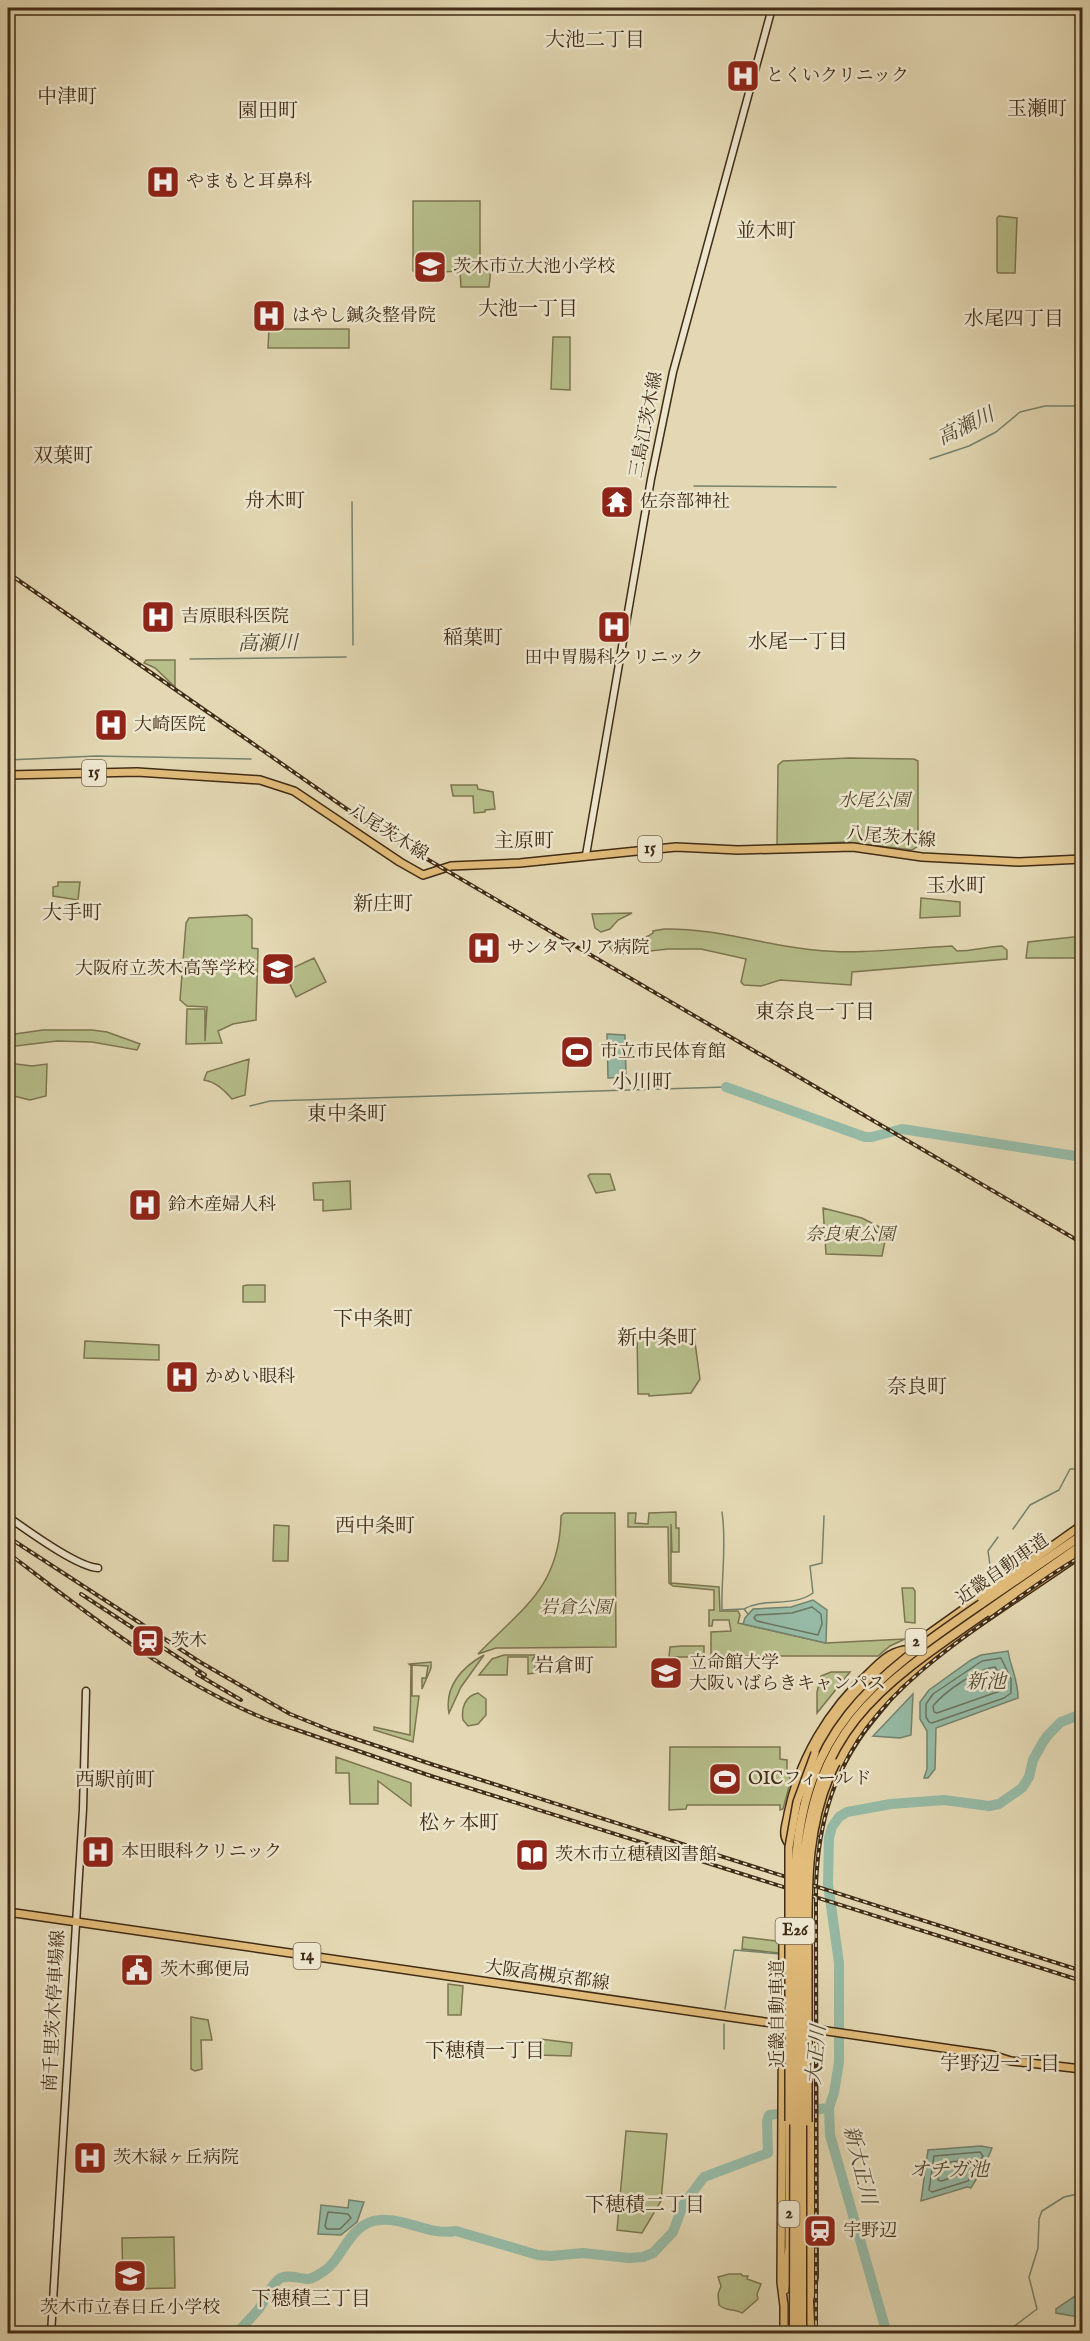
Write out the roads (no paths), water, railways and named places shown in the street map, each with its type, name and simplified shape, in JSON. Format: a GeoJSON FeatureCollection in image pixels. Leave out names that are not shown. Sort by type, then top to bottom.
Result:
{"type":"FeatureCollection","features":[{"type":"Feature","properties":{"kind":"highway","name":"近畿自動車道"},"geometry":{"type":"LineString","coordinates":[[794,2334],[795,1876],[798,1836],[809,1788],[819,1762],[837,1730],[872,1687],[941,1632],[1083,1535]]}},
{"type":"Feature","properties":{"kind":"highway","name":"近畿自動車道"},"geometry":{"type":"LineString","coordinates":[[802,2334],[802,1876],[809,1819],[819,1783],[844,1733],[891,1680],[1083,1545]]}},
{"type":"Feature","properties":{"kind":"main road","name":"三島江茨木線"},"geometry":{"type":"LineString","coordinates":[[586,855],[651,479],[673,372],[772,8]]}},
{"type":"Feature","properties":{"kind":"main road","name":"八尾茨木線"},"geometry":{"type":"LineString","coordinates":[[8,775],[137,772],[260,780],[294,791],[423,875],[451,866],[520,863],[586,855],[638,852],[655,847],[738,850],[853,847],[922,857],[1018,861],[1083,859]]}},
{"type":"Feature","properties":{"kind":"main road"},"geometry":{"type":"LineString","coordinates":[[8,1517],[67,1555],[91,1568],[98,1568]]}},
{"type":"Feature","properties":{"kind":"main road","name":"2"},"geometry":{"type":"LineString","coordinates":[[784,2334],[789,2247],[789,1847],[797,1802],[815,1753],[849,1701],[871,1677],[904,1650],[1083,1525]]}},
{"type":"Feature","properties":{"kind":"main road","name":"2"},"geometry":{"type":"LineString","coordinates":[[811,2334],[807,2246],[810,2122],[808,1878],[818,1817],[830,1775],[861,1723],[898,1684],[952,1641],[1083,1553]]}},
{"type":"Feature","properties":{"kind":"main road"},"geometry":{"type":"LineString","coordinates":[[898,1684],[856,1738],[842,1762],[829,1791],[813,1846],[800,1849],[791,1845],[787,1842],[785,1831],[792,1796],[803,1766],[823,1728],[839,1705],[865,1676],[892,1652],[904,1650]]}},
{"type":"Feature","properties":{"kind":"main road","name":"南千里茨木停車場線"},"geometry":{"type":"LineString","coordinates":[[51,2334],[85,1760],[86,1691]]}},
{"type":"Feature","properties":{"kind":"main road","name":"大阪高槻京都線"},"geometry":{"type":"LineString","coordinates":[[8,1912],[992,2055],[1011,2061],[1083,2069]]}},
{"type":"Feature","properties":{"kind":"main road"},"geometry":{"type":"LineString","coordinates":[[784,2306],[781,2282],[783,1928],[785,1923],[791,1920],[807,1923],[813,1931],[813,2106],[810,2122]]}},
{"type":"Feature","properties":{"kind":"main road"},"geometry":{"type":"LineString","coordinates":[[781,2097],[813,2097]]}},
{"type":"Feature","properties":{"kind":"water"},"geometry":{"type":"Polygon","coordinates":[[[607,1034],[625,1035],[626,1077],[608,1078],[607,1034]]]}},
{"type":"Feature","properties":{"kind":"water"},"geometry":{"type":"Polygon","coordinates":[[[813,1600],[827,1610],[826,1643],[743,1624],[753,1609],[791,1607],[813,1600]]]}},
{"type":"Feature","properties":{"kind":"water","name":"新池"},"geometry":{"type":"Polygon","coordinates":[[[1008,1651],[1018,1698],[936,1728],[935,1769],[928,1778],[924,1778],[927,1769],[927,1731],[920,1719],[920,1702],[929,1690],[971,1660],[981,1655],[1008,1651]]]}},
{"type":"Feature","properties":{"kind":"water"},"geometry":{"type":"Polygon","coordinates":[[[913,1694],[911,1735],[900,1738],[873,1736],[913,1694]]]}},
{"type":"Feature","properties":{"kind":"water","name":"オチガ池"},"geometry":{"type":"Polygon","coordinates":[[[981,2146],[992,2148],[971,2188],[967,2187],[921,2201],[928,2150],[981,2146]]]}},
{"type":"Feature","properties":{"kind":"water"},"geometry":{"type":"Polygon","coordinates":[[[349,2200],[364,2202],[357,2222],[341,2235],[318,2234],[321,2205],[348,2208],[349,2200]]]}},
{"type":"Feature","properties":{"kind":"water"},"geometry":{"type":"Polygon","coordinates":[[[1078,2294],[1082,2294],[1082,2316],[1056,2313],[1056,2309],[1078,2294]]]}},
{"type":"Feature","properties":{"kind":"waterway","name":"高瀬川"},"geometry":{"type":"LineString","coordinates":[[930,459],[969,446],[996,432],[1020,412],[1045,406],[1082,406]]}},
{"type":"Feature","properties":{"kind":"waterway","name":"高瀬川"},"geometry":{"type":"LineString","coordinates":[[694,486],[836,487]]}},
{"type":"Feature","properties":{"kind":"waterway","name":"高瀬川"},"geometry":{"type":"LineString","coordinates":[[352,502],[353,645]]}},
{"type":"Feature","properties":{"kind":"waterway","name":"高瀬川"},"geometry":{"type":"LineString","coordinates":[[190,659],[346,657]]}},
{"type":"Feature","properties":{"kind":"waterway"},"geometry":{"type":"LineString","coordinates":[[8,760],[96,756],[251,759]]}},
{"type":"Feature","properties":{"kind":"waterway"},"geometry":{"type":"LineString","coordinates":[[250,1106],[270,1101],[726,1087]]}},
{"type":"Feature","properties":{"kind":"waterway"},"geometry":{"type":"LineString","coordinates":[[726,1087],[865,1137],[902,1129],[1082,1157]]}},
{"type":"Feature","properties":{"kind":"waterway"},"geometry":{"type":"LineString","coordinates":[[1013,1529],[1030,1505],[1059,1490],[1070,1469],[1078,1469]]}},
{"type":"Feature","properties":{"kind":"waterway"},"geometry":{"type":"LineString","coordinates":[[722,1512],[724,1537],[722,1610],[743,1609]]}},
{"type":"Feature","properties":{"kind":"waterway"},"geometry":{"type":"LineString","coordinates":[[748,1614],[744,1609],[752,1605],[796,1600],[813,1593],[810,1566],[822,1563],[824,1516]]}},
{"type":"Feature","properties":{"kind":"waterway"},"geometry":{"type":"LineString","coordinates":[[992,1578],[988,1551],[998,1537]]}},
{"type":"Feature","properties":{"kind":"waterway","name":"大正川"},"geometry":{"type":"LineString","coordinates":[[887,2334],[830,2135],[829,2108],[839,2062],[839,1963],[828,1884],[829,1838],[832,1827],[839,1817],[847,1812],[891,1804],[944,1800],[989,1806],[999,1804],[1022,1788],[1029,1777],[1033,1760],[1048,1735],[1061,1722],[1082,1714]]}},
{"type":"Feature","properties":{"kind":"waterway"},"geometry":{"type":"LineString","coordinates":[[725,2009],[734,1950],[780,1954]]}},
{"type":"Feature","properties":{"kind":"waterway"},"geometry":{"type":"LineString","coordinates":[[724,2024],[724,2049]]}},
{"type":"Feature","properties":{"kind":"waterway","name":"大正川"},"geometry":{"type":"LineString","coordinates":[[236,2334],[258,2310],[278,2280],[289,2277],[309,2279],[317,2276],[335,2261],[353,2235],[369,2222],[390,2220],[437,2231],[456,2231],[538,2255],[583,2253],[629,2258],[643,2257],[653,2253],[673,2232],[683,2205],[704,2177],[768,2153],[767,2121],[769,2115],[829,2108]]}},
{"type":"Feature","properties":{"kind":"waterway"},"geometry":{"type":"LineString","coordinates":[[1004,2334],[1037,2309],[1029,2277],[1038,2248],[1039,2219],[1042,2211],[1064,2197],[1082,2193]]}},
{"type":"Feature","properties":{"kind":"railway"},"geometry":{"type":"LineString","coordinates":[[8,573],[374,828],[1082,1243]]}},
{"type":"Feature","properties":{"kind":"railway"},"geometry":{"type":"LineString","coordinates":[[1082,1494],[1080,1518],[1082,1578]]}},
{"type":"Feature","properties":{"kind":"railway"},"geometry":{"type":"LineString","coordinates":[[8,1537],[200,1662],[290,1714],[332,1731],[1082,1971]]}},
{"type":"Feature","properties":{"kind":"railway"},"geometry":{"type":"LineString","coordinates":[[8,1553],[132,1645],[198,1686],[268,1720],[431,1776],[1082,1981]]}},
{"type":"Feature","properties":{"kind":"railway"},"geometry":{"type":"LineString","coordinates":[[816,2334],[816,1885],[821,1838],[831,1796],[846,1760],[867,1728],[892,1698],[955,1644],[1036,1585],[1082,1556]]}},
{"type":"Feature","properties":{"kind":"railway"},"geometry":{"type":"LineString","coordinates":[[81,1594],[205,1675]]}},
{"type":"Feature","properties":{"kind":"railway"},"geometry":{"type":"LineString","coordinates":[[197,1674],[241,1700]]}},
{"type":"Feature","properties":{"kind":"place","name":"とくいクリニック"},"geometry":{"type":"Point","coordinates":[743,76]}},
{"type":"Feature","properties":{"kind":"place","name":"やまもと耳鼻科"},"geometry":{"type":"Point","coordinates":[163,182]}},
{"type":"Feature","properties":{"kind":"place","name":"茨木市立大池小学校"},"geometry":{"type":"Point","coordinates":[430,267]}},
{"type":"Feature","properties":{"kind":"place","name":"はやし鍼灸整骨院"},"geometry":{"type":"Point","coordinates":[269,316]}},
{"type":"Feature","properties":{"kind":"place","name":"佐奈部神社"},"geometry":{"type":"Point","coordinates":[617,502]}},
{"type":"Feature","properties":{"kind":"place","name":"吉原眼科医院"},"geometry":{"type":"Point","coordinates":[158,617]}},
{"type":"Feature","properties":{"kind":"place","name":"田中胃腸科クリニック"},"geometry":{"type":"Point","coordinates":[614,627]}},
{"type":"Feature","properties":{"kind":"place","name":"大崎医院"},"geometry":{"type":"Point","coordinates":[111,725]}},
{"type":"Feature","properties":{"kind":"place","name":"サンタマリア病院"},"geometry":{"type":"Point","coordinates":[484,948]}},
{"type":"Feature","properties":{"kind":"place","name":"大阪府立茨木高等学校"},"geometry":{"type":"Point","coordinates":[278,969]}},
{"type":"Feature","properties":{"kind":"place","name":"市立市民体育館"},"geometry":{"type":"Point","coordinates":[577,1052]}},
{"type":"Feature","properties":{"kind":"place","name":"鈴木産婦人科"},"geometry":{"type":"Point","coordinates":[145,1205]}},
{"type":"Feature","properties":{"kind":"place","name":"かめい眼科"},"geometry":{"type":"Point","coordinates":[182,1377]}},
{"type":"Feature","properties":{"kind":"place","name":"茨木"},"geometry":{"type":"Point","coordinates":[148,1641]}},
{"type":"Feature","properties":{"kind":"place","name":"立命館大学 大阪いばらきキャンパス"},"geometry":{"type":"Point","coordinates":[666,1673]}},
{"type":"Feature","properties":{"kind":"place","name":"OICフィールド"},"geometry":{"type":"Point","coordinates":[725,1779]}},
{"type":"Feature","properties":{"kind":"place","name":"本田眼科クリニック"},"geometry":{"type":"Point","coordinates":[98,1852]}},
{"type":"Feature","properties":{"kind":"place","name":"茨木市立穂積図書館"},"geometry":{"type":"Point","coordinates":[532,1855]}},
{"type":"Feature","properties":{"kind":"place","name":"茨木郵便局"},"geometry":{"type":"Point","coordinates":[137,1970]}},
{"type":"Feature","properties":{"kind":"place","name":"茨木緑ヶ丘病院"},"geometry":{"type":"Point","coordinates":[90,2158]}},
{"type":"Feature","properties":{"kind":"place","name":"宇野辺"},"geometry":{"type":"Point","coordinates":[820,2231]}},
{"type":"Feature","properties":{"kind":"place","name":"茨木市立春日丘小学校"},"geometry":{"type":"Point","coordinates":[130,2276]}},
{"type":"Feature","properties":{"kind":"district","name":"大池二丁目"},"geometry":{"type":"Point","coordinates":[595,40]}},
{"type":"Feature","properties":{"kind":"district","name":"中津町"},"geometry":{"type":"Point","coordinates":[67,97]}},
{"type":"Feature","properties":{"kind":"district","name":"玉瀬町"},"geometry":{"type":"Point","coordinates":[1037,109]}},
{"type":"Feature","properties":{"kind":"district","name":"園田町"},"geometry":{"type":"Point","coordinates":[268,111]}},
{"type":"Feature","properties":{"kind":"district","name":"並木町"},"geometry":{"type":"Point","coordinates":[766,231]}},
{"type":"Feature","properties":{"kind":"district","name":"大池一丁目"},"geometry":{"type":"Point","coordinates":[528,309]}},
{"type":"Feature","properties":{"kind":"district","name":"水尾四丁目"},"geometry":{"type":"Point","coordinates":[1014,319]}},
{"type":"Feature","properties":{"kind":"district","name":"双葉町"},"geometry":{"type":"Point","coordinates":[63,456]}},
{"type":"Feature","properties":{"kind":"district","name":"舟木町"},"geometry":{"type":"Point","coordinates":[275,501]}},
{"type":"Feature","properties":{"kind":"district","name":"稲葉町"},"geometry":{"type":"Point","coordinates":[473,638]}},
{"type":"Feature","properties":{"kind":"district","name":"水尾一丁目"},"geometry":{"type":"Point","coordinates":[798,642]}},
{"type":"Feature","properties":{"kind":"district","name":"主原町"},"geometry":{"type":"Point","coordinates":[524,841]}},
{"type":"Feature","properties":{"kind":"district","name":"玉水町"},"geometry":{"type":"Point","coordinates":[956,886]}},
{"type":"Feature","properties":{"kind":"district","name":"新庄町"},"geometry":{"type":"Point","coordinates":[383,904]}},
{"type":"Feature","properties":{"kind":"district","name":"大手町"},"geometry":{"type":"Point","coordinates":[72,913]}},
{"type":"Feature","properties":{"kind":"district","name":"東奈良一丁目"},"geometry":{"type":"Point","coordinates":[815,1012]}},
{"type":"Feature","properties":{"kind":"district","name":"小川町"},"geometry":{"type":"Point","coordinates":[642,1082]}},
{"type":"Feature","properties":{"kind":"district","name":"東中条町"},"geometry":{"type":"Point","coordinates":[347,1114]}},
{"type":"Feature","properties":{"kind":"district","name":"下中条町"},"geometry":{"type":"Point","coordinates":[373,1319]}},
{"type":"Feature","properties":{"kind":"district","name":"新中条町"},"geometry":{"type":"Point","coordinates":[657,1338]}},
{"type":"Feature","properties":{"kind":"district","name":"奈良町"},"geometry":{"type":"Point","coordinates":[917,1387]}},
{"type":"Feature","properties":{"kind":"district","name":"西中条町"},"geometry":{"type":"Point","coordinates":[375,1526]}},
{"type":"Feature","properties":{"kind":"district","name":"岩倉町"},"geometry":{"type":"Point","coordinates":[564,1666]}},
{"type":"Feature","properties":{"kind":"district","name":"西駅前町"},"geometry":{"type":"Point","coordinates":[115,1780]}},
{"type":"Feature","properties":{"kind":"district","name":"松ヶ本町"},"geometry":{"type":"Point","coordinates":[459,1823]}},
{"type":"Feature","properties":{"kind":"district","name":"下穂積一丁目"},"geometry":{"type":"Point","coordinates":[485,2051]}},
{"type":"Feature","properties":{"kind":"district","name":"宇野辺一丁目"},"geometry":{"type":"Point","coordinates":[1000,2064]}},
{"type":"Feature","properties":{"kind":"district","name":"下穂積二丁目"},"geometry":{"type":"Point","coordinates":[645,2205]}},
{"type":"Feature","properties":{"kind":"district","name":"下穂積三丁目"},"geometry":{"type":"Point","coordinates":[311,2299]}},
{"type":"Feature","properties":{"kind":"park label","name":"水尾公園"},"geometry":{"type":"Point","coordinates":[874,801]}},
{"type":"Feature","properties":{"kind":"park label","name":"奈良東公園"},"geometry":{"type":"Point","coordinates":[850,1235]}},
{"type":"Feature","properties":{"kind":"park label","name":"岩倉公園"},"geometry":{"type":"Point","coordinates":[576,1608]}},
{"type":"Feature","properties":{"kind":"water label","name":"新大正川"},"geometry":{"type":"Point","coordinates":[859,2165]}}]}
